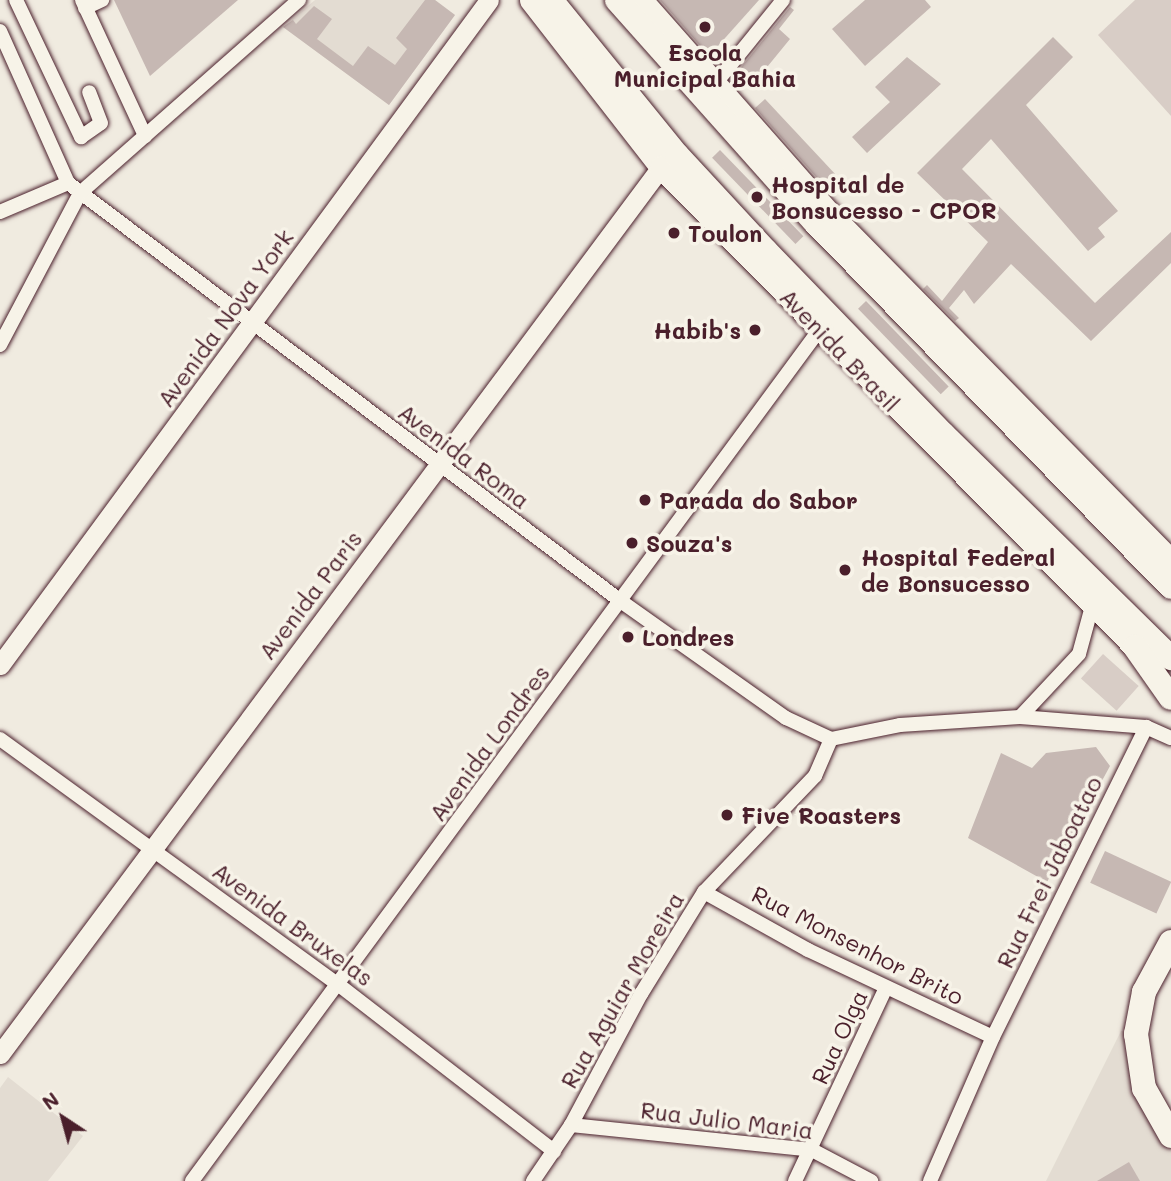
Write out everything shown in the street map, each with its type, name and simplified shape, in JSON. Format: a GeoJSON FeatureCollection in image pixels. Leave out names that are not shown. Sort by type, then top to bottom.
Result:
{"type":"FeatureCollection","features":[{"type":"Feature","properties":{"kind":"highway","name":"Avenida Brasil"},"geometry":{"type":"LineString","coordinates":[[531,0],[661,167],[1092,606],[1171,681]]}},
{"type":"Feature","properties":{"kind":"highway","name":"Avenida Brasil"},"geometry":{"type":"LineString","coordinates":[[551,0],[677,155],[766,251],[943,434],[1171,658]]}},
{"type":"Feature","properties":{"kind":"highway"},"geometry":{"type":"LineString","coordinates":[[617,0],[814,221],[1171,587]]}},
{"type":"Feature","properties":{"kind":"highway"},"geometry":{"type":"LineString","coordinates":[[641,0],[829,212],[1171,561]]}},
{"type":"Feature","properties":{"kind":"highway"},"geometry":{"type":"LineString","coordinates":[[1135,647],[1171,698]]}},
{"type":"Feature","properties":{"kind":"highway"},"geometry":{"type":"LineString","coordinates":[[1171,942],[1144,992],[1136,1034],[1144,1088],[1171,1136]]}},
{"type":"Feature","properties":{"kind":"highway"},"geometry":{"type":"LineString","coordinates":[[1171,968],[1152,1017],[1150,1037],[1159,1089],[1171,1111]]}},
{"type":"Feature","properties":{"kind":"main road","name":"Avenida Nova York"},"geometry":{"type":"LineString","coordinates":[[0,665],[489,0]]}},
{"type":"Feature","properties":{"kind":"main road","name":"Avenida Paris"},"geometry":{"type":"LineString","coordinates":[[0,1054],[661,167]]}},
{"type":"Feature","properties":{"kind":"street"},"geometry":{"type":"LineString","coordinates":[[16,0],[82,137],[101,123],[89,92]]}},
{"type":"Feature","properties":{"kind":"street"},"geometry":{"type":"LineString","coordinates":[[102,0],[84,4],[145,136]]}},
{"type":"Feature","properties":{"kind":"street"},"geometry":{"type":"LineString","coordinates":[[0,345],[80,193],[299,0]]}},
{"type":"Feature","properties":{"kind":"street"},"geometry":{"type":"LineString","coordinates":[[715,84],[783,0]]}},
{"type":"Feature","properties":{"kind":"street"},"geometry":{"type":"LineString","coordinates":[[0,31],[68,183],[0,212]]}},
{"type":"Feature","properties":{"kind":"street","name":"Avenida Roma"},"geometry":{"type":"LineString","coordinates":[[68,183],[438,466],[622,602],[786,718],[831,738]]}},
{"type":"Feature","properties":{"kind":"street","name":"Avenida Londres"},"geometry":{"type":"LineString","coordinates":[[192,1181],[622,602],[820,330]]}},
{"type":"Feature","properties":{"kind":"street"},"geometry":{"type":"LineString","coordinates":[[1020,717],[1079,654],[1092,606]]}},
{"type":"Feature","properties":{"kind":"street"},"geometry":{"type":"LineString","coordinates":[[831,738],[900,725],[1020,717],[1146,727],[1171,738]]}},
{"type":"Feature","properties":{"kind":"street","name":"Rua Frei Jaboatao"},"geometry":{"type":"LineString","coordinates":[[930,1181],[993,1037],[1146,727]]}},
{"type":"Feature","properties":{"kind":"street","name":"Rua Aguiar Moreira"},"geometry":{"type":"LineString","coordinates":[[533,1181],[571,1125],[641,994],[704,892],[815,776],[831,738]]}},
{"type":"Feature","properties":{"kind":"street","name":"Avenida Bruxelas"},"geometry":{"type":"LineString","coordinates":[[0,739],[339,985],[554,1151]]}},
{"type":"Feature","properties":{"kind":"street","name":"Rua Monsenhor Brito"},"geometry":{"type":"LineString","coordinates":[[704,892],[886,988],[993,1037]]}},
{"type":"Feature","properties":{"kind":"street","name":"Rua Olga"},"geometry":{"type":"LineString","coordinates":[[795,1181],[812,1150],[886,988]]}},
{"type":"Feature","properties":{"kind":"street","name":"Rua Julio Maria"},"geometry":{"type":"LineString","coordinates":[[571,1125],[812,1150],[871,1181]]}},
{"type":"Feature","properties":{"kind":"shaded area"},"geometry":{"type":"Polygon","coordinates":[[[315,0],[435,0],[455,15],[389,105],[283,27],[315,0]]]}},
{"type":"Feature","properties":{"kind":"shaded area"},"geometry":{"type":"Polygon","coordinates":[[[1135,0],[1171,0],[1171,116],[1098,35],[1135,0]]]}},
{"type":"Feature","properties":{"kind":"shaded area"},"geometry":{"type":"Polygon","coordinates":[[[1103,654],[1139,686],[1117,711],[1081,679],[1103,654]]]}},
{"type":"Feature","properties":{"kind":"shaded area"},"geometry":{"type":"Polygon","coordinates":[[[1121,1031],[1129,1031],[1142,1097],[1171,1151],[1171,1181],[1046,1181],[1121,1031]]]}},
{"type":"Feature","properties":{"kind":"shaded area"},"geometry":{"type":"Polygon","coordinates":[[[8,1077],[83,1136],[48,1181],[0,1181],[0,1088],[8,1077]]]}},
{"type":"Feature","properties":{"kind":"building"},"geometry":{"type":"Polygon","coordinates":[[[114,0],[238,0],[150,76],[114,0]]]}},
{"type":"Feature","properties":{"kind":"building"},"geometry":{"type":"Polygon","coordinates":[[[425,0],[435,0],[455,15],[389,105],[283,27],[293,20],[296,24],[314,6],[332,19],[317,39],[353,66],[368,46],[395,65],[407,49],[396,38],[425,0]]]}},
{"type":"Feature","properties":{"kind":"building","name":"Escola Municipal Bahia"},"geometry":{"type":"Polygon","coordinates":[[[660,0],[759,0],[709,56],[660,0]]]}},
{"type":"Feature","properties":{"kind":"building"},"geometry":{"type":"Polygon","coordinates":[[[865,0],[925,0],[931,7],[865,66],[832,29],[865,0]]]}},
{"type":"Feature","properties":{"kind":"building"},"geometry":{"type":"Polygon","coordinates":[[[790,7],[794,10],[779,29],[790,39],[754,83],[738,71],[790,7]]]}},
{"type":"Feature","properties":{"kind":"building"},"geometry":{"type":"Polygon","coordinates":[[[1053,37],[1073,57],[1026,105],[1118,211],[1098,228],[1105,237],[1088,251],[991,139],[962,169],[1095,303],[1171,232],[1171,263],[1091,341],[1011,264],[974,304],[964,290],[949,308],[959,318],[955,321],[923,289],[927,285],[942,301],[988,242],[917,173],[1053,37]]]}},
{"type":"Feature","properties":{"kind":"building"},"geometry":{"type":"Polygon","coordinates":[[[907,57],[941,84],[867,153],[852,137],[890,102],[875,87],[907,57]]]}},
{"type":"Feature","properties":{"kind":"building"},"geometry":{"type":"Polygon","coordinates":[[[765,99],[837,176],[825,187],[755,108],[765,99]]]}},
{"type":"Feature","properties":{"kind":"building","name":"Hospital de Bonsucesso - CPOR"},"geometry":{"type":"Polygon","coordinates":[[[720,150],[803,236],[795,244],[712,158],[720,150]]]}},
{"type":"Feature","properties":{"kind":"building"},"geometry":{"type":"Polygon","coordinates":[[[866,301],[949,387],[941,394],[858,309],[866,301]]]}},
{"type":"Feature","properties":{"kind":"building"},"geometry":{"type":"Polygon","coordinates":[[[1096,747],[1110,766],[1047,882],[968,838],[1001,753],[1032,768],[1046,753],[1096,747]]]}},
{"type":"Feature","properties":{"kind":"building"},"geometry":{"type":"Polygon","coordinates":[[[1105,851],[1171,882],[1156,914],[1090,883],[1105,851]]]}},
{"type":"Feature","properties":{"kind":"building"},"geometry":{"type":"Polygon","coordinates":[[[1129,1162],[1140,1181],[1097,1181],[1129,1162]]]}},
{"type":"Feature","properties":{"kind":"place","name":"Escola Municipal Bahia"},"geometry":{"type":"Point","coordinates":[705,27]}},
{"type":"Feature","properties":{"kind":"place","name":"Hospital de Bonsucesso - CPOR"},"geometry":{"type":"Point","coordinates":[757,197]}},
{"type":"Feature","properties":{"kind":"place","name":"Toulon"},"geometry":{"type":"Point","coordinates":[674,233]}},
{"type":"Feature","properties":{"kind":"place","name":"Habib's"},"geometry":{"type":"Point","coordinates":[755,330]}},
{"type":"Feature","properties":{"kind":"place","name":"Parada do Sabor"},"geometry":{"type":"Point","coordinates":[645,500]}},
{"type":"Feature","properties":{"kind":"place","name":"Souza's"},"geometry":{"type":"Point","coordinates":[632,543]}},
{"type":"Feature","properties":{"kind":"place","name":"Hospital Federal de Bonsucesso"},"geometry":{"type":"Point","coordinates":[845,570]}},
{"type":"Feature","properties":{"kind":"place","name":"Londres"},"geometry":{"type":"Point","coordinates":[628,637]}},
{"type":"Feature","properties":{"kind":"place","name":"Five Roasters"},"geometry":{"type":"Point","coordinates":[727,815]}}]}
